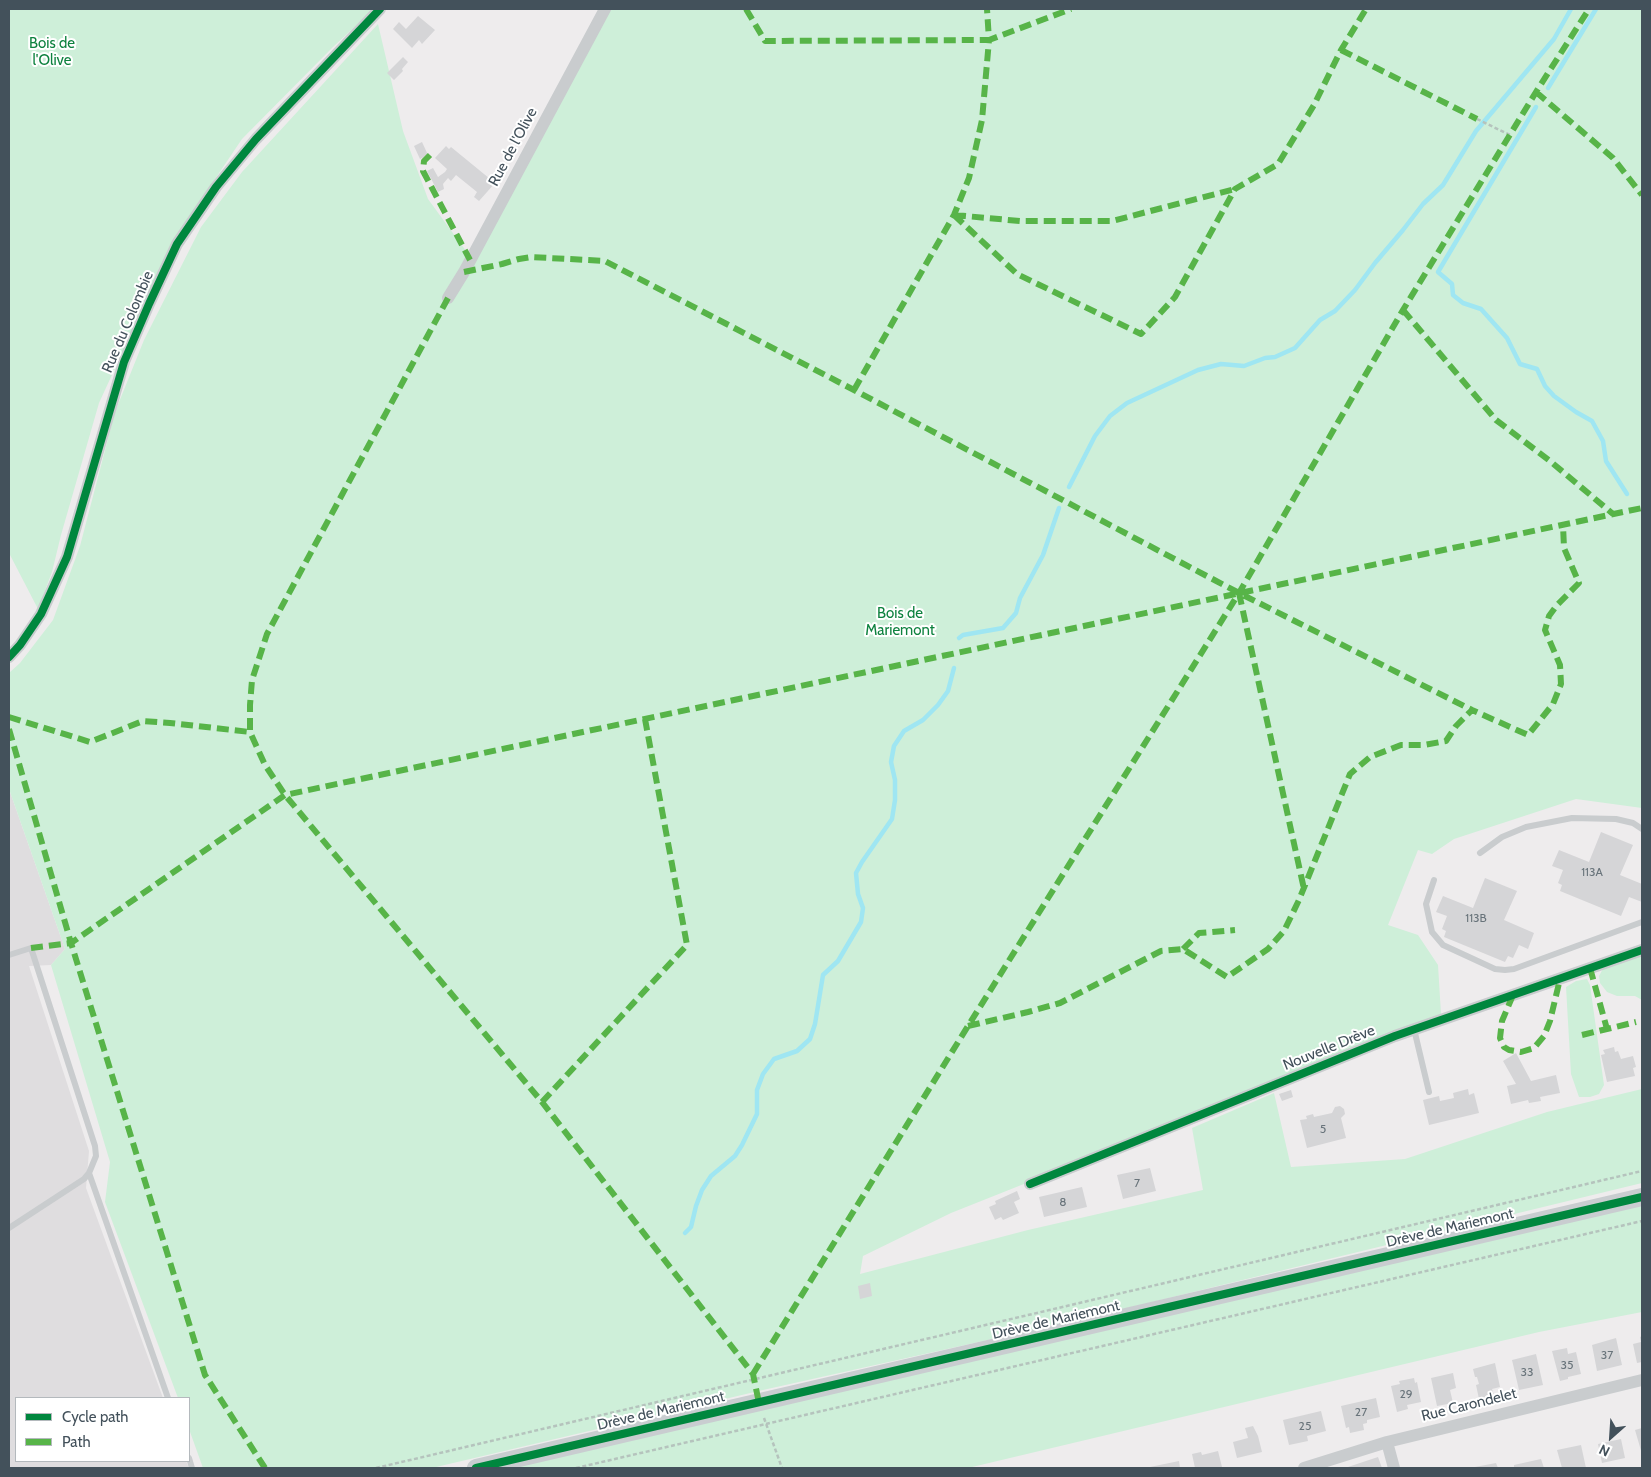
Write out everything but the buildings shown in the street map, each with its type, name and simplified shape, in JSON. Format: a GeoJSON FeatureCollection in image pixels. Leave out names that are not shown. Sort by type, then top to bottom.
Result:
{"type":"FeatureCollection","features":[{"type":"Feature","properties":{"kind":"street","name":"Rue du Colombie"},"geometry":{"type":"LineString","coordinates":[[9,657],[20,645],[41,614],[67,557],[124,362],[148,304],[177,244],[216,187],[256,139],[380,9]]}},
{"type":"Feature","properties":{"kind":"street","name":"Rue de l'Olive"},"geometry":{"type":"LineString","coordinates":[[448,298],[464,272],[605,9]]}},
{"type":"Feature","properties":{"kind":"street","name":"Nouvelle Drève"},"geometry":{"type":"LineString","coordinates":[[1030,1184],[1395,1036],[1642,950]]}},
{"type":"Feature","properties":{"kind":"street","name":"Drève de Mariemont"},"geometry":{"type":"LineString","coordinates":[[476,1468],[1642,1198]]}},
{"type":"Feature","properties":{"kind":"street","name":"Rue Carondelet"},"geometry":{"type":"LineString","coordinates":[[1304,1468],[1387,1442],[1642,1380]]}},
{"type":"Feature","properties":{"kind":"street"},"geometry":{"type":"LineString","coordinates":[[1387,1442],[1394,1468]]}},
{"type":"Feature","properties":{"kind":"lane"},"geometry":{"type":"LineString","coordinates":[[1480,853],[1502,836],[1526,827],[1572,818],[1616,819],[1642,829]]}},
{"type":"Feature","properties":{"kind":"lane"},"geometry":{"type":"LineString","coordinates":[[1434,880],[1426,904],[1432,932],[1443,946],[1495,968],[1514,969],[1642,922]]}},
{"type":"Feature","properties":{"kind":"lane"},"geometry":{"type":"LineString","coordinates":[[9,955],[31,948],[96,1156],[89,1172],[76,1185],[9,1228]]}},
{"type":"Feature","properties":{"kind":"lane"},"geometry":{"type":"LineString","coordinates":[[1414,1030],[1429,1092]]}},
{"type":"Feature","properties":{"kind":"lane"},"geometry":{"type":"LineString","coordinates":[[89,1172],[168,1397]]}},
{"type":"Feature","properties":{"kind":"path"},"geometry":{"type":"LineString","coordinates":[[1477,120],[1510,135]]}},
{"type":"Feature","properties":{"kind":"path"},"geometry":{"type":"LineString","coordinates":[[376,1468],[1642,1171]]}},
{"type":"Feature","properties":{"kind":"path"},"geometry":{"type":"LineString","coordinates":[[576,1468],[1642,1221]]}},
{"type":"Feature","properties":{"kind":"path"},"geometry":{"type":"LineString","coordinates":[[759,1403],[782,1468]]}},
{"type":"Feature","properties":{"kind":"shaded area"},"geometry":{"type":"Polygon","coordinates":[[[9,789],[65,949],[51,965],[29,966],[89,1151],[86,1188],[163,1397],[15,1397],[15,1462],[186,1462],[189,1468],[9,1468],[9,789]]]}},
{"type":"Feature","properties":{"kind":"green space","name":"Bois de l'Olive"},"geometry":{"type":"Polygon","coordinates":[[[9,9],[374,9],[333,47],[242,139],[186,222],[151,290],[99,403],[52,572],[38,609],[9,553],[9,9]]]}},
{"type":"Feature","properties":{"kind":"green space","name":"Bois de Mariemont"},"geometry":{"type":"Polygon","coordinates":[[[602,9],[1642,9],[1642,808],[1576,799],[1454,839],[1432,854],[1418,850],[1388,925],[1418,935],[1438,965],[1441,1014],[1152,1133],[951,1213],[863,1256],[860,1274],[1028,1230],[1203,1190],[1192,1128],[1274,1093],[1291,1167],[1405,1159],[1547,1112],[1642,1089],[1642,1183],[1082,1319],[763,1390],[432,1468],[203,1468],[190,1432],[190,1397],[178,1397],[105,1202],[110,1162],[51,965],[65,949],[9,789],[9,673],[20,663],[53,620],[80,546],[115,412],[144,340],[201,227],[242,172],[378,24],[403,131],[428,199],[469,255],[602,9]]]}},
{"type":"Feature","properties":{"kind":"green space"},"geometry":{"type":"Polygon","coordinates":[[[1642,953],[1642,1000],[1635,996],[1617,996],[1607,992],[1600,983],[1599,976],[1605,965],[1642,953]]]}},
{"type":"Feature","properties":{"kind":"green space"},"geometry":{"type":"Polygon","coordinates":[[[1587,979],[1590,985],[1604,1085],[1599,1094],[1590,1097],[1579,1097],[1571,1074],[1566,987],[1576,981],[1587,979]]]}},
{"type":"Feature","properties":{"kind":"green space"},"geometry":{"type":"Polygon","coordinates":[[[1642,1197],[1642,1312],[1539,1332],[968,1468],[476,1468],[1642,1197]]]}},
{"type":"Feature","properties":{"kind":"waterway"},"geometry":{"type":"LineString","coordinates":[[1069,487],[1095,436],[1110,416],[1127,403],[1198,370],[1221,364],[1244,366],[1265,358],[1275,357],[1295,348],[1320,320],[1335,311],[1355,290],[1423,204],[1443,185],[1476,131],[1554,39],[1571,9]]}},
{"type":"Feature","properties":{"kind":"waterway"},"geometry":{"type":"LineString","coordinates":[[1548,88],[1596,9]]}},
{"type":"Feature","properties":{"kind":"waterway"},"geometry":{"type":"LineString","coordinates":[[1536,107],[1438,272],[1452,284],[1453,295],[1463,303],[1481,309],[1507,338],[1520,364],[1537,369],[1545,386],[1554,396],[1592,421],[1603,441],[1606,461],[1627,494]]}},
{"type":"Feature","properties":{"kind":"waterway"},"geometry":{"type":"LineString","coordinates":[[959,638],[963,635],[1003,628],[1016,613],[1020,598],[1043,555],[1059,508]]}},
{"type":"Feature","properties":{"kind":"waterway"},"geometry":{"type":"LineString","coordinates":[[685,1233],[691,1227],[702,1190],[711,1176],[735,1156],[742,1145],[757,1114],[757,1090],[763,1074],[774,1059],[797,1051],[810,1039],[815,1024],[823,975],[838,961],[861,922],[863,908],[858,894],[856,873],[892,819],[895,800],[895,780],[891,762],[894,746],[904,731],[923,720],[938,705],[948,691],[954,668]]}},
{"type":"Feature","properties":{"kind":"marked path"},"geometry":{"type":"LineString","coordinates":[[746,9],[765,41],[989,40],[987,9]]}},
{"type":"Feature","properties":{"kind":"marked path"},"geometry":{"type":"LineString","coordinates":[[854,390],[954,215],[969,178],[982,120],[989,40],[1071,9]]}},
{"type":"Feature","properties":{"kind":"marked path"},"geometry":{"type":"LineString","coordinates":[[954,215],[1017,274],[1141,334],[1175,297],[1235,189],[1278,164],[1314,105],[1341,50],[1366,9]]}},
{"type":"Feature","properties":{"kind":"marked path"},"geometry":{"type":"LineString","coordinates":[[753,1374],[1239,593],[1403,310],[1589,9]]}},
{"type":"Feature","properties":{"kind":"marked path"},"geometry":{"type":"LineString","coordinates":[[1341,50],[1477,119]]}},
{"type":"Feature","properties":{"kind":"marked path"},"geometry":{"type":"LineString","coordinates":[[1536,92],[1613,158],[1642,195]]}},
{"type":"Feature","properties":{"kind":"marked path"},"geometry":{"type":"LineString","coordinates":[[430,155],[424,161],[423,171],[470,260]]}},
{"type":"Feature","properties":{"kind":"marked path"},"geometry":{"type":"LineString","coordinates":[[954,215],[1020,221],[1112,221],[1235,189]]}},
{"type":"Feature","properties":{"kind":"marked path"},"geometry":{"type":"LineString","coordinates":[[464,272],[531,257],[605,261],[1239,593],[1472,710]]}},
{"type":"Feature","properties":{"kind":"marked path"},"geometry":{"type":"LineString","coordinates":[[448,298],[267,634],[252,680],[250,732],[265,765],[285,795],[542,1102],[753,1374],[759,1403]]}},
{"type":"Feature","properties":{"kind":"marked path"},"geometry":{"type":"LineString","coordinates":[[1403,310],[1496,420],[1550,461],[1613,514]]}},
{"type":"Feature","properties":{"kind":"marked path"},"geometry":{"type":"LineString","coordinates":[[31,948],[71,943],[285,795],[1642,508]]}},
{"type":"Feature","properties":{"kind":"marked path"},"geometry":{"type":"LineString","coordinates":[[968,1026],[1060,1003],[1161,951],[1183,949],[1227,977],[1268,949],[1284,931],[1299,900],[1350,774],[1370,757],[1401,745],[1424,745],[1446,741],[1456,726],[1472,710],[1528,735],[1553,704],[1561,684],[1560,665],[1545,630],[1549,616],[1579,583],[1564,548],[1563,525]]}},
{"type":"Feature","properties":{"kind":"marked path"},"geometry":{"type":"LineString","coordinates":[[1239,593],[1304,889]]}},
{"type":"Feature","properties":{"kind":"marked path"},"geometry":{"type":"LineString","coordinates":[[9,717],[90,742],[143,721],[250,732]]}},
{"type":"Feature","properties":{"kind":"marked path"},"geometry":{"type":"LineString","coordinates":[[542,1102],[687,945],[645,719]]}},
{"type":"Feature","properties":{"kind":"marked path"},"geometry":{"type":"LineString","coordinates":[[9,729],[71,943],[205,1375],[265,1468]]}},
{"type":"Feature","properties":{"kind":"marked path"},"geometry":{"type":"LineString","coordinates":[[1183,949],[1199,933],[1235,930]]}},
{"type":"Feature","properties":{"kind":"marked path"},"geometry":{"type":"LineString","coordinates":[[1590,968],[1607,1029]]}},
{"type":"Feature","properties":{"kind":"marked path"},"geometry":{"type":"LineString","coordinates":[[1513,995],[1502,1021],[1500,1038],[1504,1047],[1521,1052],[1534,1048],[1544,1036],[1550,1021],[1560,979]]}},
{"type":"Feature","properties":{"kind":"marked path"},"geometry":{"type":"LineString","coordinates":[[1582,1035],[1636,1022]]}},
{"type":"Feature","properties":{"kind":"cycle path"},"geometry":{"type":"LineString","coordinates":[[9,657],[20,645],[41,614],[67,557],[124,362],[177,244],[216,187],[256,139],[380,9]]}},
{"type":"Feature","properties":{"kind":"cycle path"},"geometry":{"type":"LineString","coordinates":[[1030,1184],[1395,1036],[1642,950]]}},
{"type":"Feature","properties":{"kind":"cycle path"},"geometry":{"type":"LineString","coordinates":[[476,1468],[1642,1197]]}}]}
